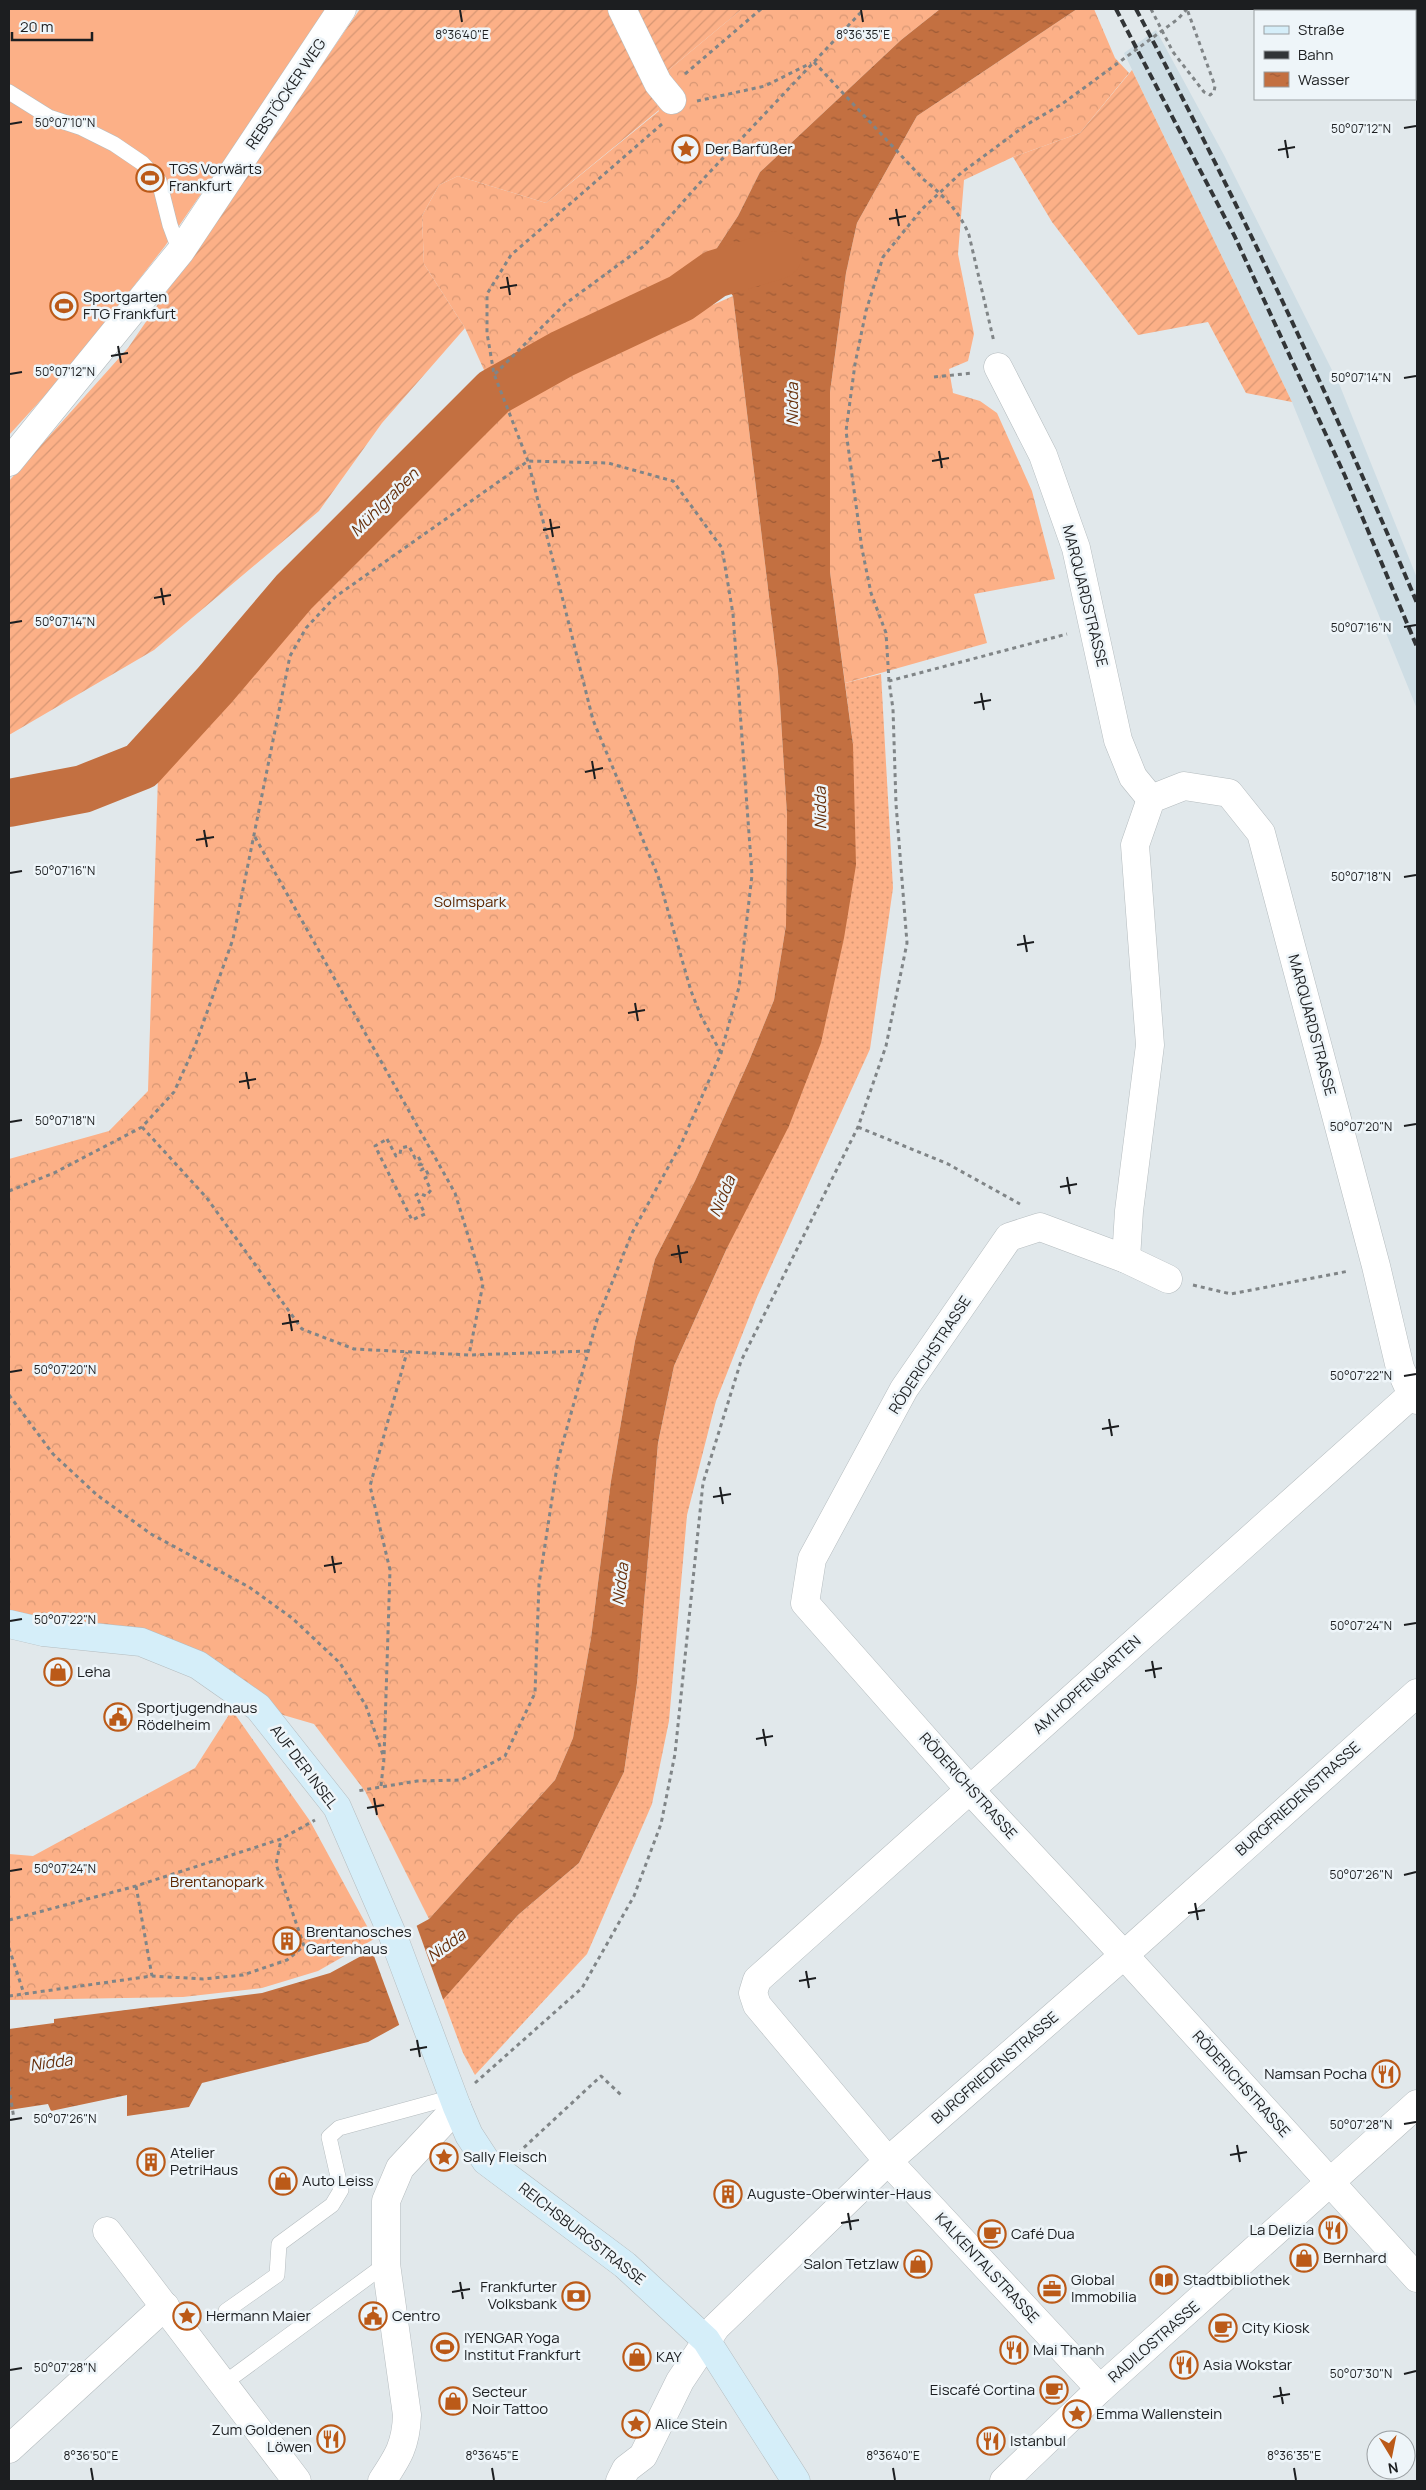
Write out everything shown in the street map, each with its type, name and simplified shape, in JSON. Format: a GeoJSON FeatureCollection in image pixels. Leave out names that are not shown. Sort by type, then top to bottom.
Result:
{"type":"FeatureCollection","features":[{"type":"Feature","properties":{"kind":"main road","name":"AUF DER INSEL"},"geometry":{"type":"LineString","coordinates":[[9,1624],[43,1632],[141,1642],[198,1665],[258,1707],[336,1807],[393,1936],[455,2102]]}},
{"type":"Feature","properties":{"kind":"main road","name":"REICHSBURGSTRASSE"},"geometry":{"type":"LineString","coordinates":[[455,2102],[470,2135],[486,2161],[625,2265],[706,2340],[796,2481]]}},
{"type":"Feature","properties":{"kind":"street","name":"REBSTÖCKER WEG"},"geometry":{"type":"LineString","coordinates":[[9,462],[180,252],[342,9]]}},
{"type":"Feature","properties":{"kind":"street"},"geometry":{"type":"LineString","coordinates":[[622,9],[658,83],[672,100]]}},
{"type":"Feature","properties":{"kind":"street","name":"MARQUARDSTRASSE"},"geometry":{"type":"LineString","coordinates":[[998,367],[1043,455],[1076,548],[1118,740],[1134,777],[1151,799],[1184,786],[1229,793],[1261,833],[1376,1266],[1400,1368],[1415,1395]]}},
{"type":"Feature","properties":{"kind":"street"},"geometry":{"type":"LineString","coordinates":[[1126,1259],[1129,1211],[1150,1045],[1135,845],[1151,799]]}},
{"type":"Feature","properties":{"kind":"street"},"geometry":{"type":"LineString","coordinates":[[1040,1227],[1126,1259],[1168,1279]]}},
{"type":"Feature","properties":{"kind":"street","name":"RÖDERICHSTRASSE"},"geometry":{"type":"LineString","coordinates":[[1040,1227],[1009,1237],[904,1389],[812,1559],[805,1603],[970,1790],[1124,1955],[1417,2278]]}},
{"type":"Feature","properties":{"kind":"street","name":"AM HOPFENGARTEN"},"geometry":{"type":"LineString","coordinates":[[757,1980],[1415,1395]]}},
{"type":"Feature","properties":{"kind":"street","name":"BURGFRIEDENSTRASSE"},"geometry":{"type":"LineString","coordinates":[[620,2481],[626,2469],[643,2456],[680,2380],[716,2327],[888,2161],[1124,1955],[1417,1693]]}},
{"type":"Feature","properties":{"kind":"street","name":"KALKENTALSTRASSE"},"geometry":{"type":"LineString","coordinates":[[757,1980],[753,1993],[756,2004],[888,2161],[1100,2389]]}},
{"type":"Feature","properties":{"kind":"street"},"geometry":{"type":"LineString","coordinates":[[382,2481],[400,2455],[406,2436],[407,2415],[386,2264],[386,2201],[400,2168],[455,2102]]}},
{"type":"Feature","properties":{"kind":"street","name":"RADILOSTRASSE"},"geometry":{"type":"LineString","coordinates":[[1004,2481],[1100,2389],[1417,2104]]}},
{"type":"Feature","properties":{"kind":"street"},"geometry":{"type":"LineString","coordinates":[[107,2231],[297,2481]]}},
{"type":"Feature","properties":{"kind":"street"},"geometry":{"type":"LineString","coordinates":[[9,2448],[165,2306]]}},
{"type":"Feature","properties":{"kind":"lane"},"geometry":{"type":"LineString","coordinates":[[9,92],[49,117],[82,128],[114,144],[142,163],[159,181],[170,225],[180,252]]}},
{"type":"Feature","properties":{"kind":"lane"},"geometry":{"type":"LineString","coordinates":[[226,2311],[277,2275],[278,2244],[332,2205],[341,2190],[329,2137],[339,2128],[455,2102]]}},
{"type":"Feature","properties":{"kind":"lane"},"geometry":{"type":"LineString","coordinates":[[223,2384],[386,2264]]}},
{"type":"Feature","properties":{"kind":"path"},"geometry":{"type":"LineString","coordinates":[[721,1053],[700,1016],[658,876],[593,720],[528,461],[494,374],[488,333],[487,294],[511,255],[666,120],[672,100],[687,70],[761,9]]}},
{"type":"Feature","properties":{"kind":"path"},"geometry":{"type":"LineString","coordinates":[[494,374],[565,304],[644,246],[706,176],[864,9]]}},
{"type":"Feature","properties":{"kind":"path"},"geometry":{"type":"LineString","coordinates":[[455,2102],[582,1988],[634,1896],[661,1824],[675,1754],[703,1483],[741,1361],[858,1127],[886,1046],[907,943],[896,804],[893,709],[886,633],[870,593],[846,431],[854,364],[866,311],[883,257],[922,209],[961,173],[1026,125],[1062,104],[1178,19],[1187,9],[1215,86],[1214,92],[1210,95],[1204,92],[1173,52],[1151,9]]}},
{"type":"Feature","properties":{"kind":"path"},"geometry":{"type":"LineString","coordinates":[[672,100],[687,103],[765,86],[814,62]]}},
{"type":"Feature","properties":{"kind":"path"},"geometry":{"type":"LineString","coordinates":[[814,62],[923,179],[941,193],[963,219],[970,235],[998,367],[959,376],[934,377]]}},
{"type":"Feature","properties":{"kind":"path"},"geometry":{"type":"LineString","coordinates":[[9,1191],[54,1173],[142,1127],[174,1092],[195,1046],[232,939],[255,836],[290,656],[306,628],[335,597],[528,461],[608,463],[673,481],[722,548],[733,614],[752,875],[739,987],[721,1053],[682,1142],[632,1232],[597,1320],[558,1460],[540,1584],[535,1693],[505,1756],[461,1780],[417,1781],[359,1790],[336,1807],[281,1839],[136,1886],[9,1920]]}},
{"type":"Feature","properties":{"kind":"path"},"geometry":{"type":"LineString","coordinates":[[889,681],[1093,627]]}},
{"type":"Feature","properties":{"kind":"path"},"geometry":{"type":"LineString","coordinates":[[255,836],[455,1193],[483,1284],[469,1355]]}},
{"type":"Feature","properties":{"kind":"path"},"geometry":{"type":"LineString","coordinates":[[142,1127],[206,1197],[302,1328],[354,1349],[469,1355],[589,1351]]}},
{"type":"Feature","properties":{"kind":"path"},"geometry":{"type":"LineString","coordinates":[[858,1127],[948,1164],[1026,1207],[1040,1227]]}},
{"type":"Feature","properties":{"kind":"path"},"geometry":{"type":"LineString","coordinates":[[387,1139],[396,1156],[400,1154],[401,1148],[409,1146],[415,1158],[418,1156],[422,1164],[419,1165],[422,1170],[425,1168],[429,1176],[426,1178],[431,1190],[430,1193],[426,1196],[420,1193],[416,1195],[425,1214],[412,1220],[375,1146],[387,1139]]}},
{"type":"Feature","properties":{"kind":"path"},"geometry":{"type":"LineString","coordinates":[[1168,1279],[1231,1294],[1376,1266]]}},
{"type":"Feature","properties":{"kind":"path"},"geometry":{"type":"LineString","coordinates":[[380,1786],[384,1758],[390,1570],[370,1486],[407,1352]]}},
{"type":"Feature","properties":{"kind":"path"},"geometry":{"type":"LineString","coordinates":[[9,1395],[53,1454],[97,1495],[151,1534],[249,1587],[292,1618],[340,1664],[366,1706],[384,1758]]}},
{"type":"Feature","properties":{"kind":"path"},"geometry":{"type":"LineString","coordinates":[[9,1996],[152,1976],[204,1979],[242,1975],[287,1960],[304,1946],[276,1864],[281,1839]]}},
{"type":"Feature","properties":{"kind":"path"},"geometry":{"type":"LineString","coordinates":[[136,1886],[152,1976]]}},
{"type":"Feature","properties":{"kind":"path"},"geometry":{"type":"LineString","coordinates":[[9,1948],[24,1994]]}},
{"type":"Feature","properties":{"kind":"path"},"geometry":{"type":"LineString","coordinates":[[500,2171],[601,2076],[621,2095]]}},
{"type":"Feature","properties":{"kind":"path"},"geometry":{"type":"LineString","coordinates":[[9,2087],[14,2119]]}},
{"type":"Feature","properties":{"kind":"shaded area"},"geometry":{"type":"Polygon","coordinates":[[[1156,30],[1224,155],[1340,386],[1417,578],[1417,709],[1292,402],[1124,53],[1156,30]]]}},
{"type":"Feature","properties":{"kind":"green space","name":"TGS Vorwärts Frankfurt"},"geometry":{"type":"Polygon","coordinates":[[[9,9],[329,9],[165,246],[71,367],[9,435],[9,9]]]}},
{"type":"Feature","properties":{"kind":"green space"},"geometry":{"type":"Polygon","coordinates":[[[360,9],[742,9],[648,87],[659,110],[546,203],[458,176],[439,185],[422,216],[424,264],[465,328],[382,423],[319,511],[154,650],[9,735],[9,481],[128,348],[360,9]]]}},
{"type":"Feature","properties":{"kind":"green space"},"geometry":{"type":"Polygon","coordinates":[[[742,9],[940,9],[901,40],[760,172],[738,216],[713,254],[562,354],[494,392],[465,328],[424,264],[422,216],[439,185],[458,176],[546,203],[659,111],[648,87],[742,9]]]}},
{"type":"Feature","properties":{"kind":"green space"},"geometry":{"type":"Polygon","coordinates":[[[1077,9],[1094,9],[1115,58],[1129,73],[1080,133],[1013,157],[964,180],[958,254],[974,334],[968,361],[949,369],[953,393],[980,401],[997,413],[1032,491],[1055,579],[974,594],[987,643],[845,683],[830,572],[830,392],[846,273],[857,223],[917,116],[1077,9]]]}},
{"type":"Feature","properties":{"kind":"green space"},"geometry":{"type":"Polygon","coordinates":[[[1132,70],[1292,402],[1246,393],[1208,322],[1138,335],[1052,222],[1013,157],[1080,133],[1132,70]]]}},
{"type":"Feature","properties":{"kind":"green space","name":"Solmspark"},"geometry":{"type":"Polygon","coordinates":[[[733,296],[778,672],[787,815],[786,925],[774,1000],[695,1181],[655,1259],[635,1341],[611,1481],[591,1638],[573,1738],[555,1780],[429,1919],[365,1791],[314,1724],[225,1698],[147,1633],[9,1612],[9,1159],[109,1131],[148,1091],[158,776],[311,608],[483,406],[733,296]]]}},
{"type":"Feature","properties":{"kind":"green space"},"geometry":{"type":"Polygon","coordinates":[[[881,674],[893,888],[870,1049],[757,1297],[716,1401],[687,1515],[669,1721],[652,1804],[587,1954],[475,2075],[463,2053],[443,1999],[518,1915],[579,1863],[624,1772],[637,1683],[658,1443],[674,1366],[727,1248],[853,744],[845,683],[881,674]]]}},
{"type":"Feature","properties":{"kind":"green space","name":"Brentanopark"},"geometry":{"type":"Polygon","coordinates":[[[232,1710],[310,1821],[374,1939],[318,1971],[262,1988],[183,1997],[9,2000],[9,1854],[33,1856],[195,1768],[232,1710]]]}},
{"type":"Feature","properties":{"kind":"water","name":"Nidda"},"geometry":{"type":"Polygon","coordinates":[[[940,9],[1077,9],[917,116],[857,223],[846,273],[830,392],[830,572],[853,744],[856,865],[844,938],[821,1043],[789,1126],[727,1248],[674,1366],[658,1443],[637,1683],[624,1772],[579,1863],[518,1915],[441,2002],[368,2042],[202,2083],[189,2107],[127,2116],[127,2095],[51,2111],[48,2104],[9,2110],[9,2029],[54,2023],[54,2019],[262,1993],[330,1973],[429,1919],[555,1780],[573,1738],[591,1638],[611,1481],[635,1341],[655,1259],[695,1181],[774,1000],[786,925],[787,815],[778,672],[733,296],[715,274],[713,254],[738,216],[760,172],[901,40],[940,9]]]}},
{"type":"Feature","properties":{"kind":"pier"},"geometry":{"type":"Polygon","coordinates":[[[416,1924],[444,2002],[400,2027],[371,1948],[416,1924]]]}},
{"type":"Feature","properties":{"kind":"waterway","name":"Mühlgraben"},"geometry":{"type":"LineString","coordinates":[[9,803],[83,789],[141,766],[215,685],[294,592],[494,392],[562,354],[681,298],[715,274],[778,255]]}},
{"type":"Feature","properties":{"kind":"railway"},"geometry":{"type":"LineString","coordinates":[[1116,9],[1235,237],[1345,476],[1417,647]]}},
{"type":"Feature","properties":{"kind":"railway"},"geometry":{"type":"LineString","coordinates":[[1136,9],[1248,229],[1352,452],[1417,603]]}},
{"type":"Feature","properties":{"kind":"place","name":"Der Barfüßer"},"geometry":{"type":"Point","coordinates":[686,149]}},
{"type":"Feature","properties":{"kind":"place","name":"TGS Vorwärts Frankfurt"},"geometry":{"type":"Point","coordinates":[150,178]}},
{"type":"Feature","properties":{"kind":"place","name":"Sportgarten FTG Frankfurt"},"geometry":{"type":"Point","coordinates":[64,306]}},
{"type":"Feature","properties":{"kind":"place","name":"Leha"},"geometry":{"type":"Point","coordinates":[58,1672]}},
{"type":"Feature","properties":{"kind":"place","name":"Sportjugendhaus Rödelheim"},"geometry":{"type":"Point","coordinates":[118,1717]}},
{"type":"Feature","properties":{"kind":"place","name":"Brentanosches Gartenhaus"},"geometry":{"type":"Point","coordinates":[287,1941]}},
{"type":"Feature","properties":{"kind":"place","name":"Namsan Pocha"},"geometry":{"type":"Point","coordinates":[1386,2074]}},
{"type":"Feature","properties":{"kind":"place","name":"Sally Fleisch"},"geometry":{"type":"Point","coordinates":[444,2157]}},
{"type":"Feature","properties":{"kind":"place","name":"Atelier PetriHaus"},"geometry":{"type":"Point","coordinates":[151,2162]}},
{"type":"Feature","properties":{"kind":"place","name":"Auto Leiss"},"geometry":{"type":"Point","coordinates":[283,2181]}},
{"type":"Feature","properties":{"kind":"place","name":"Auguste-Oberwinter-Haus"},"geometry":{"type":"Point","coordinates":[728,2194]}},
{"type":"Feature","properties":{"kind":"place","name":"La Delizia"},"geometry":{"type":"Point","coordinates":[1333,2230]}},
{"type":"Feature","properties":{"kind":"place","name":"Café Dua"},"geometry":{"type":"Point","coordinates":[992,2234]}},
{"type":"Feature","properties":{"kind":"place","name":"Bernhard"},"geometry":{"type":"Point","coordinates":[1304,2258]}},
{"type":"Feature","properties":{"kind":"place","name":"Salon Tetzlaw"},"geometry":{"type":"Point","coordinates":[918,2264]}},
{"type":"Feature","properties":{"kind":"place","name":"Stadtbibliothek"},"geometry":{"type":"Point","coordinates":[1164,2280]}},
{"type":"Feature","properties":{"kind":"place","name":"Global Immobilia"},"geometry":{"type":"Point","coordinates":[1052,2289]}},
{"type":"Feature","properties":{"kind":"place","name":"Frankfurter Volksbank"},"geometry":{"type":"Point","coordinates":[576,2296]}},
{"type":"Feature","properties":{"kind":"place","name":"Hermann Maier"},"geometry":{"type":"Point","coordinates":[187,2316]}},
{"type":"Feature","properties":{"kind":"place","name":"Centro"},"geometry":{"type":"Point","coordinates":[373,2316]}},
{"type":"Feature","properties":{"kind":"place","name":"City Kiosk"},"geometry":{"type":"Point","coordinates":[1223,2328]}},
{"type":"Feature","properties":{"kind":"place","name":"IYENGAR Yoga Institut Frankfurt"},"geometry":{"type":"Point","coordinates":[445,2347]}},
{"type":"Feature","properties":{"kind":"place","name":"Mai Thanh"},"geometry":{"type":"Point","coordinates":[1014,2350]}},
{"type":"Feature","properties":{"kind":"place","name":"KAY"},"geometry":{"type":"Point","coordinates":[637,2357]}},
{"type":"Feature","properties":{"kind":"place","name":"Asia Wokstar"},"geometry":{"type":"Point","coordinates":[1184,2365]}},
{"type":"Feature","properties":{"kind":"place","name":"Eiscafé Cortina"},"geometry":{"type":"Point","coordinates":[1054,2390]}},
{"type":"Feature","properties":{"kind":"place","name":"Secteur Noir Tattoo"},"geometry":{"type":"Point","coordinates":[453,2401]}},
{"type":"Feature","properties":{"kind":"place","name":"Emma Wallenstein"},"geometry":{"type":"Point","coordinates":[1077,2414]}},
{"type":"Feature","properties":{"kind":"place","name":"Alice Stein"},"geometry":{"type":"Point","coordinates":[636,2424]}},
{"type":"Feature","properties":{"kind":"place","name":"Zum Goldenen Löwen"},"geometry":{"type":"Point","coordinates":[331,2439]}},
{"type":"Feature","properties":{"kind":"place","name":"Istanbul"},"geometry":{"type":"Point","coordinates":[991,2441]}}]}
